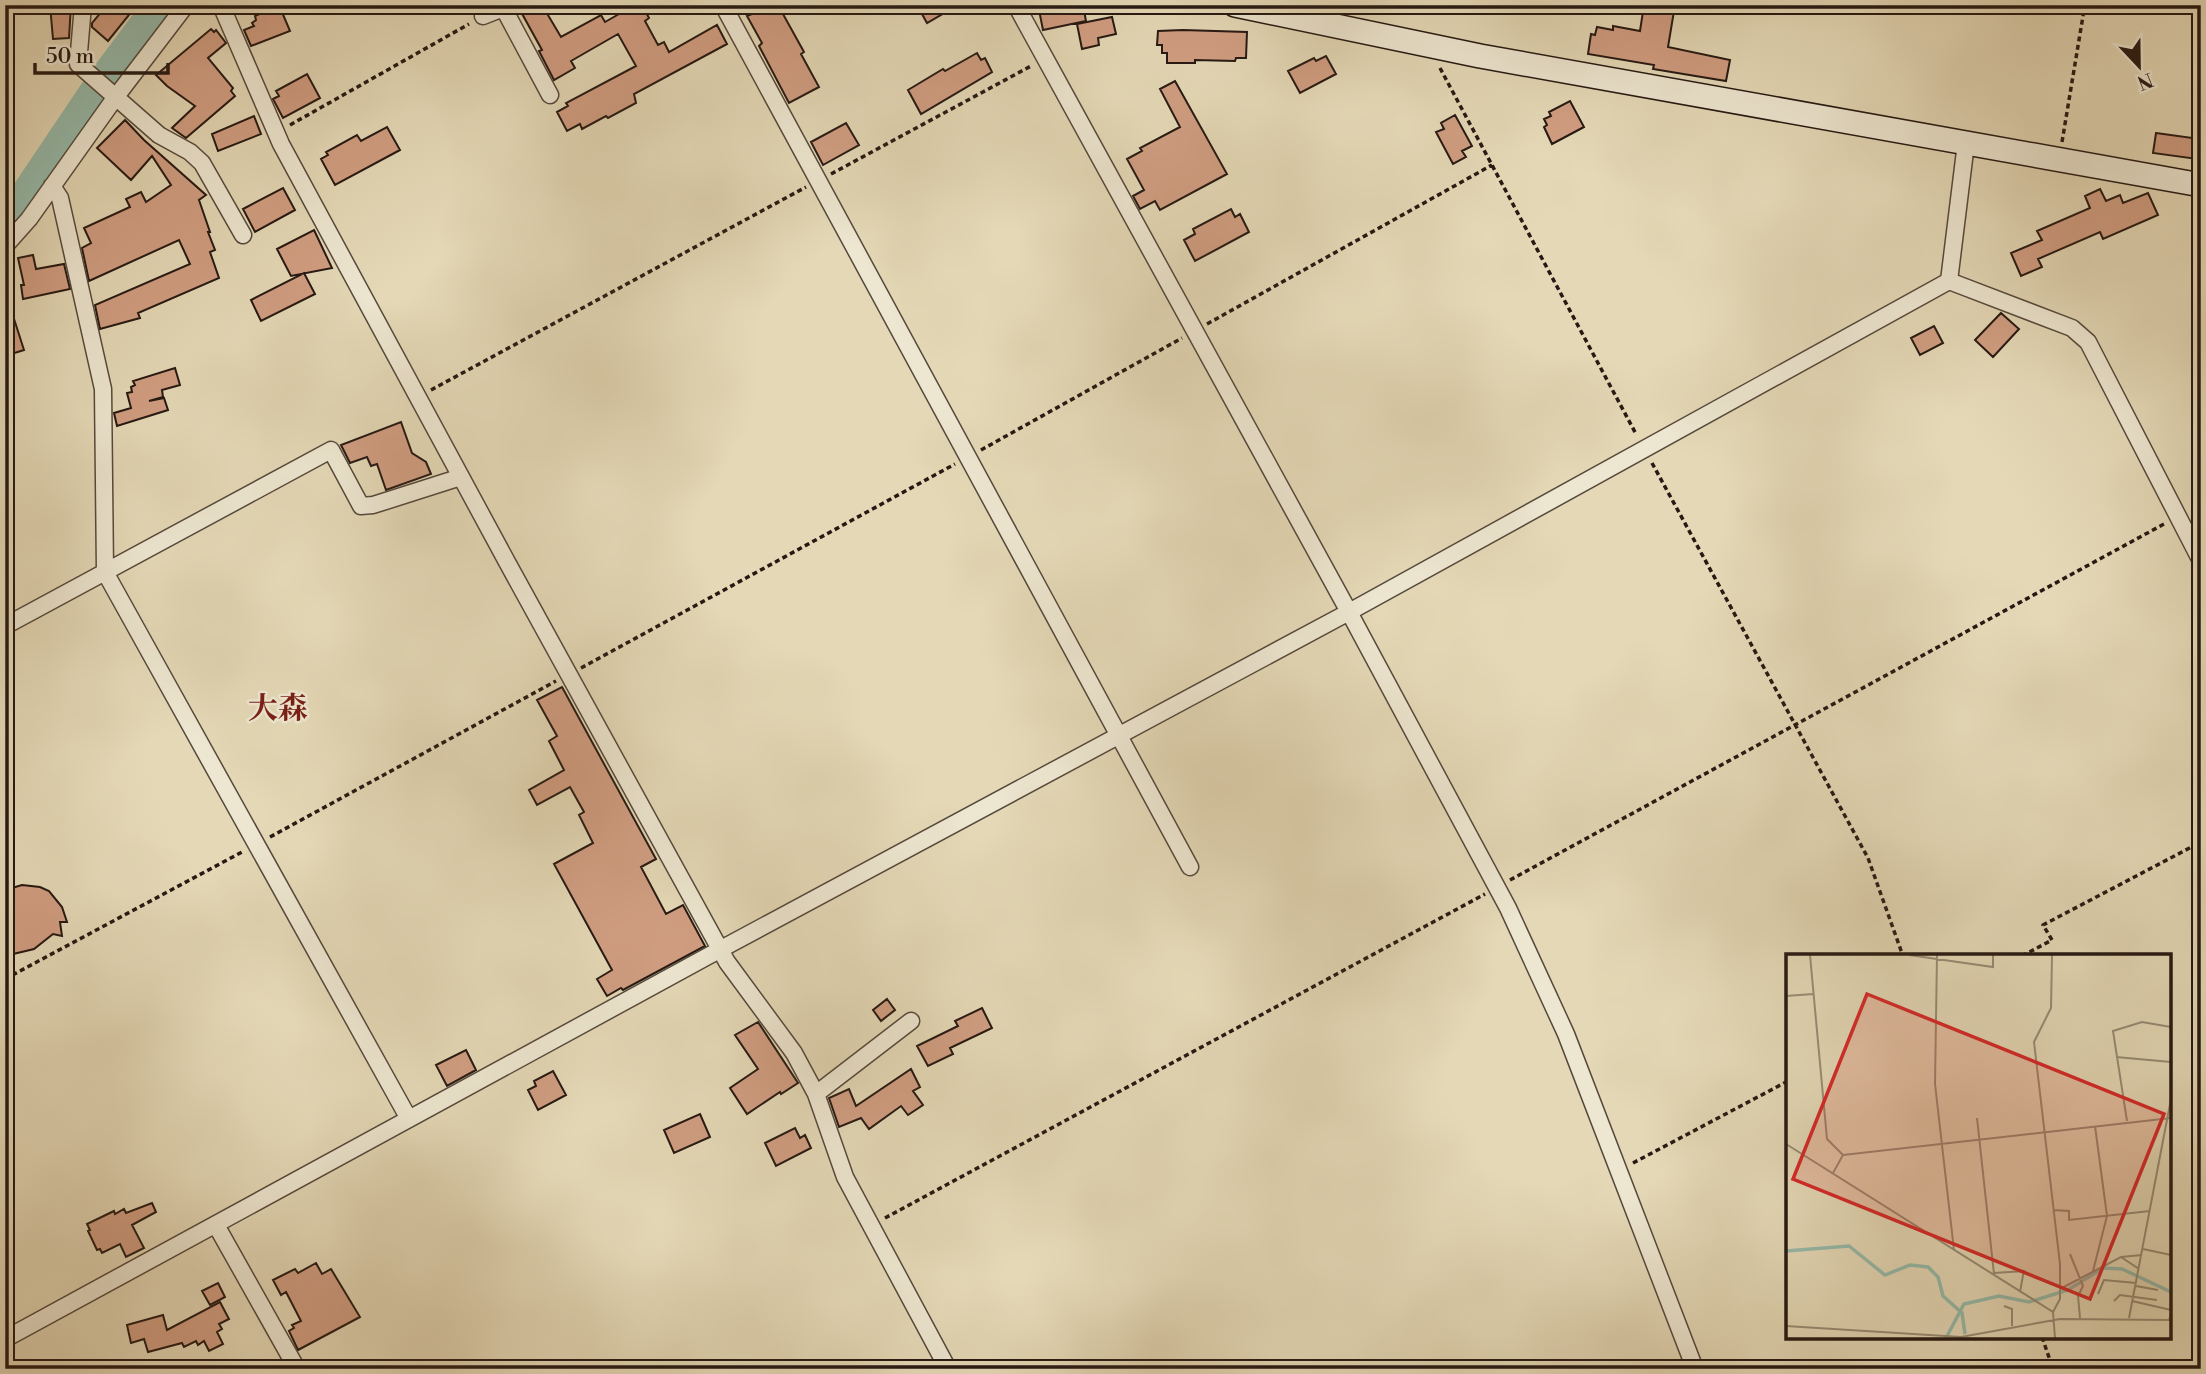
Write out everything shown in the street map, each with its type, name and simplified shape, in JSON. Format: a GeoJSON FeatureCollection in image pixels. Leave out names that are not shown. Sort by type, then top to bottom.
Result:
{"type":"FeatureCollection","features":[{"type":"Feature","properties":{"kind":"street"},"geometry":{"type":"LineString","coordinates":[[83,5],[78,64],[87,75],[159,135],[190,152],[202,163],[243,235]]}},
{"type":"Feature","properties":{"kind":"street"},"geometry":{"type":"LineString","coordinates":[[5,246],[29,219],[187,5]]}},
{"type":"Feature","properties":{"kind":"street"},"geometry":{"type":"LineString","coordinates":[[221,5],[276,133],[461,477],[721,949],[762,1012],[794,1054],[816,1094],[845,1177],[948,1369]]}},
{"type":"Feature","properties":{"kind":"street"},"geometry":{"type":"LineString","coordinates":[[723,5],[1190,867]]}},
{"type":"Feature","properties":{"kind":"street"},"geometry":{"type":"LineString","coordinates":[[1016,5],[1349,612],[1496,887],[1566,1034],[1695,1369]]}},
{"type":"Feature","properties":{"kind":"street"},"geometry":{"type":"LineString","coordinates":[[1235,5],[1428,46],[2059,162],[2201,185]]}},
{"type":"Feature","properties":{"kind":"street"},"geometry":{"type":"LineString","coordinates":[[497,10],[550,95]]}},
{"type":"Feature","properties":{"kind":"street"},"geometry":{"type":"LineString","coordinates":[[1949,281],[1966,143]]}},
{"type":"Feature","properties":{"kind":"street"},"geometry":{"type":"LineString","coordinates":[[52,186],[60,198],[103,389],[105,572],[409,1119]]}},
{"type":"Feature","properties":{"kind":"street"},"geometry":{"type":"LineString","coordinates":[[5,1339],[721,949],[1349,612],[1949,281],[2072,328],[2088,342],[2201,561]]}},
{"type":"Feature","properties":{"kind":"street"},"geometry":{"type":"LineString","coordinates":[[5,625],[331,450],[361,506],[373,505],[461,477]]}},
{"type":"Feature","properties":{"kind":"street"},"geometry":{"type":"LineString","coordinates":[[816,1094],[911,1021]]}},
{"type":"Feature","properties":{"kind":"street"},"geometry":{"type":"LineString","coordinates":[[216,1225],[297,1369]]}},
{"type":"Feature","properties":{"kind":"path"},"geometry":{"type":"LineString","coordinates":[[276,133],[497,10]]}},
{"type":"Feature","properties":{"kind":"path"},"geometry":{"type":"LineString","coordinates":[[2059,162],[2084,10]]}},
{"type":"Feature","properties":{"kind":"path"},"geometry":{"type":"LineString","coordinates":[[1428,46],[1868,858],[1902,954]]}},
{"type":"Feature","properties":{"kind":"path"},"geometry":{"type":"LineString","coordinates":[[419,397],[1045,59]]}},
{"type":"Feature","properties":{"kind":"path"},"geometry":{"type":"LineString","coordinates":[[5,979],[967,458],[1492,165]]}},
{"type":"Feature","properties":{"kind":"path"},"geometry":{"type":"LineString","coordinates":[[871,1226],[2178,517]]}},
{"type":"Feature","properties":{"kind":"path"},"geometry":{"type":"LineString","coordinates":[[2026,954],[2052,940],[2043,925],[2201,842]]}},
{"type":"Feature","properties":{"kind":"path"},"geometry":{"type":"LineString","coordinates":[[1619,1171],[1786,1082]]}},
{"type":"Feature","properties":{"kind":"path"},"geometry":{"type":"LineString","coordinates":[[2043,1339],[2053,1369]]}},
{"type":"Feature","properties":{"kind":"building"},"geometry":{"type":"Polygon","coordinates":[[[50,5],[71,5],[69,38],[53,39],[50,5]]]}},
{"type":"Feature","properties":{"kind":"building"},"geometry":{"type":"Polygon","coordinates":[[[107,5],[137,5],[108,41],[92,27],[92,23],[107,5]]]}},
{"type":"Feature","properties":{"kind":"building"},"geometry":{"type":"Polygon","coordinates":[[[279,5],[290,31],[251,46],[244,30],[254,26],[252,23],[256,20],[255,16],[279,5]]]}},
{"type":"Feature","properties":{"kind":"building"},"geometry":{"type":"Polygon","coordinates":[[[528,5],[542,5],[561,37],[601,15],[605,22],[635,5],[642,5],[649,18],[645,21],[658,45],[664,42],[669,52],[717,25],[727,44],[634,94],[636,103],[582,129],[580,124],[567,131],[557,112],[568,106],[566,103],[636,66],[618,34],[571,61],[575,68],[554,80],[539,51],[542,50],[520,10],[528,5]]]}},
{"type":"Feature","properties":{"kind":"building"},"geometry":{"type":"Polygon","coordinates":[[[747,5],[778,5],[804,52],[801,54],[819,87],[789,103],[759,46],[762,43],[747,16],[752,14],[747,5]]]}},
{"type":"Feature","properties":{"kind":"building"},"geometry":{"type":"Polygon","coordinates":[[[917,5],[958,5],[927,23],[917,5]]]}},
{"type":"Feature","properties":{"kind":"building"},"geometry":{"type":"Polygon","coordinates":[[[1038,5],[1083,5],[1086,21],[1043,30],[1038,5]]]}},
{"type":"Feature","properties":{"kind":"building"},"geometry":{"type":"Polygon","coordinates":[[[1644,5],[1675,5],[1668,47],[1730,60],[1726,81],[1653,69],[1654,65],[1588,54],[1591,34],[1595,35],[1597,27],[1613,30],[1613,26],[1640,31],[1644,5]]]}},
{"type":"Feature","properties":{"kind":"building"},"geometry":{"type":"Polygon","coordinates":[[[1112,17],[1116,34],[1098,38],[1099,45],[1082,49],[1077,24],[1112,17]]]}},
{"type":"Feature","properties":{"kind":"building"},"geometry":{"type":"Polygon","coordinates":[[[211,29],[214,32],[216,30],[226,43],[208,58],[233,88],[231,91],[235,96],[186,138],[172,128],[195,106],[156,75],[211,29]]]}},
{"type":"Feature","properties":{"kind":"building"},"geometry":{"type":"Polygon","coordinates":[[[1158,31],[1247,32],[1246,58],[1236,58],[1235,61],[1195,60],[1195,63],[1167,63],[1167,53],[1162,53],[1162,45],[1157,45],[1158,31]]]}},
{"type":"Feature","properties":{"kind":"building"},"geometry":{"type":"Polygon","coordinates":[[[977,53],[981,60],[985,58],[992,72],[921,114],[908,90],[977,53]]]}},
{"type":"Feature","properties":{"kind":"building"},"geometry":{"type":"Polygon","coordinates":[[[1326,56],[1336,74],[1300,93],[1288,71],[1314,58],[1316,61],[1326,56]]]}},
{"type":"Feature","properties":{"kind":"building"},"geometry":{"type":"Polygon","coordinates":[[[307,74],[320,98],[283,118],[273,99],[279,96],[276,91],[307,74]]]}},
{"type":"Feature","properties":{"kind":"building"},"geometry":{"type":"Polygon","coordinates":[[[1175,81],[1227,174],[1160,210],[1155,201],[1140,209],[1133,196],[1144,190],[1127,159],[1142,151],[1140,148],[1180,127],[1160,89],[1175,81]]]}},
{"type":"Feature","properties":{"kind":"building"},"geometry":{"type":"Polygon","coordinates":[[[1570,101],[1584,127],[1552,144],[1544,127],[1547,125],[1544,119],[1551,116],[1549,112],[1570,101]]]}},
{"type":"Feature","properties":{"kind":"building"},"geometry":{"type":"Polygon","coordinates":[[[1455,115],[1472,146],[1462,151],[1466,157],[1453,164],[1436,132],[1444,129],[1441,123],[1455,115]]]}},
{"type":"Feature","properties":{"kind":"building"},"geometry":{"type":"Polygon","coordinates":[[[254,116],[261,134],[218,151],[212,134],[254,116]]]}},
{"type":"Feature","properties":{"kind":"building"},"geometry":{"type":"Polygon","coordinates":[[[125,120],[206,195],[199,200],[215,250],[210,252],[219,278],[138,313],[140,318],[100,329],[95,305],[190,264],[179,240],[89,281],[82,248],[91,243],[84,228],[130,207],[126,199],[141,192],[146,202],[171,185],[152,156],[131,180],[97,148],[125,120]]]}},
{"type":"Feature","properties":{"kind":"building"},"geometry":{"type":"Polygon","coordinates":[[[846,123],[859,145],[823,165],[811,142],[846,123]]]}},
{"type":"Feature","properties":{"kind":"building"},"geometry":{"type":"Polygon","coordinates":[[[387,127],[400,150],[335,185],[321,159],[328,155],[326,152],[357,135],[361,141],[387,127]]]}},
{"type":"Feature","properties":{"kind":"building"},"geometry":{"type":"Polygon","coordinates":[[[2156,133],[2200,139],[2197,159],[2153,153],[2156,133]]]}},
{"type":"Feature","properties":{"kind":"building"},"geometry":{"type":"Polygon","coordinates":[[[283,188],[295,210],[255,232],[243,209],[283,188]]]}},
{"type":"Feature","properties":{"kind":"building"},"geometry":{"type":"Polygon","coordinates":[[[2100,189],[2106,201],[2120,195],[2123,203],[2148,193],[2158,215],[2103,239],[2100,232],[2038,259],[2042,267],[2021,276],[2011,253],[2042,240],[2037,231],[2090,208],[2085,196],[2100,189]]]}},
{"type":"Feature","properties":{"kind":"building"},"geometry":{"type":"Polygon","coordinates":[[[1231,209],[1235,217],[1240,214],[1249,232],[1195,261],[1184,240],[1195,234],[1193,229],[1231,209]]]}},
{"type":"Feature","properties":{"kind":"building"},"geometry":{"type":"Polygon","coordinates":[[[314,230],[332,268],[291,276],[277,249],[314,230]]]}},
{"type":"Feature","properties":{"kind":"building"},"geometry":{"type":"Polygon","coordinates":[[[33,255],[36,269],[64,264],[70,289],[23,299],[21,285],[24,285],[18,258],[33,255]]]}},
{"type":"Feature","properties":{"kind":"building"},"geometry":{"type":"Polygon","coordinates":[[[304,273],[315,294],[261,321],[251,300],[304,273]]]}},
{"type":"Feature","properties":{"kind":"building"},"geometry":{"type":"Polygon","coordinates":[[[8,300],[24,350],[5,356],[5,301],[8,300]]]}},
{"type":"Feature","properties":{"kind":"building"},"geometry":{"type":"Polygon","coordinates":[[[2001,313],[2019,329],[1993,357],[1975,340],[2001,313]]]}},
{"type":"Feature","properties":{"kind":"building"},"geometry":{"type":"Polygon","coordinates":[[[1934,326],[1943,343],[1920,355],[1911,338],[1934,326]]]}},
{"type":"Feature","properties":{"kind":"building"},"geometry":{"type":"Polygon","coordinates":[[[175,368],[180,385],[162,390],[163,397],[149,401],[164,398],[168,410],[117,426],[114,413],[131,408],[127,393],[132,392],[131,387],[135,385],[133,381],[175,368]]]}},
{"type":"Feature","properties":{"kind":"building"},"geometry":{"type":"Polygon","coordinates":[[[401,422],[412,453],[426,462],[431,474],[386,490],[377,464],[371,466],[367,457],[350,463],[341,445],[401,422]]]}},
{"type":"Feature","properties":{"kind":"building"},"geometry":{"type":"Polygon","coordinates":[[[562,687],[656,859],[641,867],[666,914],[683,905],[705,946],[607,996],[597,979],[612,970],[554,864],[593,843],[579,815],[584,812],[570,787],[537,805],[529,790],[564,770],[549,741],[557,736],[537,700],[562,687]]]}},
{"type":"Feature","properties":{"kind":"building"},"geometry":{"type":"Polygon","coordinates":[[[22,885],[49,891],[62,907],[67,922],[60,922],[62,936],[53,934],[34,949],[5,956],[5,890],[22,885]]]}},
{"type":"Feature","properties":{"kind":"building"},"geometry":{"type":"Polygon","coordinates":[[[887,999],[895,1010],[881,1021],[873,1010],[887,999]]]}},
{"type":"Feature","properties":{"kind":"building"},"geometry":{"type":"Polygon","coordinates":[[[982,1008],[992,1028],[950,1048],[953,1054],[928,1066],[917,1046],[958,1026],[955,1021],[982,1008]]]}},
{"type":"Feature","properties":{"kind":"building"},"geometry":{"type":"Polygon","coordinates":[[[758,1022],[798,1083],[747,1114],[730,1088],[758,1069],[735,1035],[758,1022]]]}},
{"type":"Feature","properties":{"kind":"building"},"geometry":{"type":"Polygon","coordinates":[[[466,1050],[476,1070],[447,1086],[436,1065],[466,1050]]]}},
{"type":"Feature","properties":{"kind":"building"},"geometry":{"type":"Polygon","coordinates":[[[911,1069],[920,1087],[913,1091],[923,1105],[908,1115],[901,1106],[869,1129],[861,1118],[839,1127],[829,1098],[849,1089],[856,1106],[911,1069]]]}},
{"type":"Feature","properties":{"kind":"building"},"geometry":{"type":"Polygon","coordinates":[[[553,1071],[566,1095],[538,1110],[528,1090],[536,1086],[534,1081],[553,1071]]]}},
{"type":"Feature","properties":{"kind":"building"},"geometry":{"type":"Polygon","coordinates":[[[700,1114],[710,1137],[674,1153],[664,1130],[700,1114]]]}},
{"type":"Feature","properties":{"kind":"building"},"geometry":{"type":"Polygon","coordinates":[[[795,1128],[800,1138],[805,1135],[811,1148],[776,1166],[765,1143],[795,1128]]]}},
{"type":"Feature","properties":{"kind":"building"},"geometry":{"type":"Polygon","coordinates":[[[152,1203],[156,1212],[132,1225],[144,1248],[126,1257],[120,1244],[102,1253],[100,1249],[97,1250],[87,1224],[114,1211],[115,1214],[124,1209],[126,1213],[152,1203]]]}},
{"type":"Feature","properties":{"kind":"building"},"geometry":{"type":"Polygon","coordinates":[[[316,1263],[322,1274],[331,1269],[360,1317],[298,1350],[289,1331],[294,1328],[292,1325],[301,1321],[286,1292],[281,1295],[273,1280],[295,1269],[298,1273],[316,1263]]]}},
{"type":"Feature","properties":{"kind":"building"},"geometry":{"type":"Polygon","coordinates":[[[218,1283],[225,1297],[210,1305],[202,1291],[218,1283]]]}},
{"type":"Feature","properties":{"kind":"building"},"geometry":{"type":"Polygon","coordinates":[[[220,1302],[229,1319],[219,1324],[222,1329],[217,1332],[223,1344],[209,1351],[204,1341],[198,1345],[196,1341],[184,1347],[182,1343],[148,1352],[144,1339],[131,1343],[127,1325],[163,1315],[167,1330],[220,1302]]]}},
{"type":"Feature","properties":{"kind":"waterway"},"geometry":{"type":"LineString","coordinates":[[5,218],[20,204],[100,85],[160,5]]}},
{"type":"Feature","properties":{"kind":"district","name":"大森"},"geometry":{"type":"Point","coordinates":[278,709]}}]}
